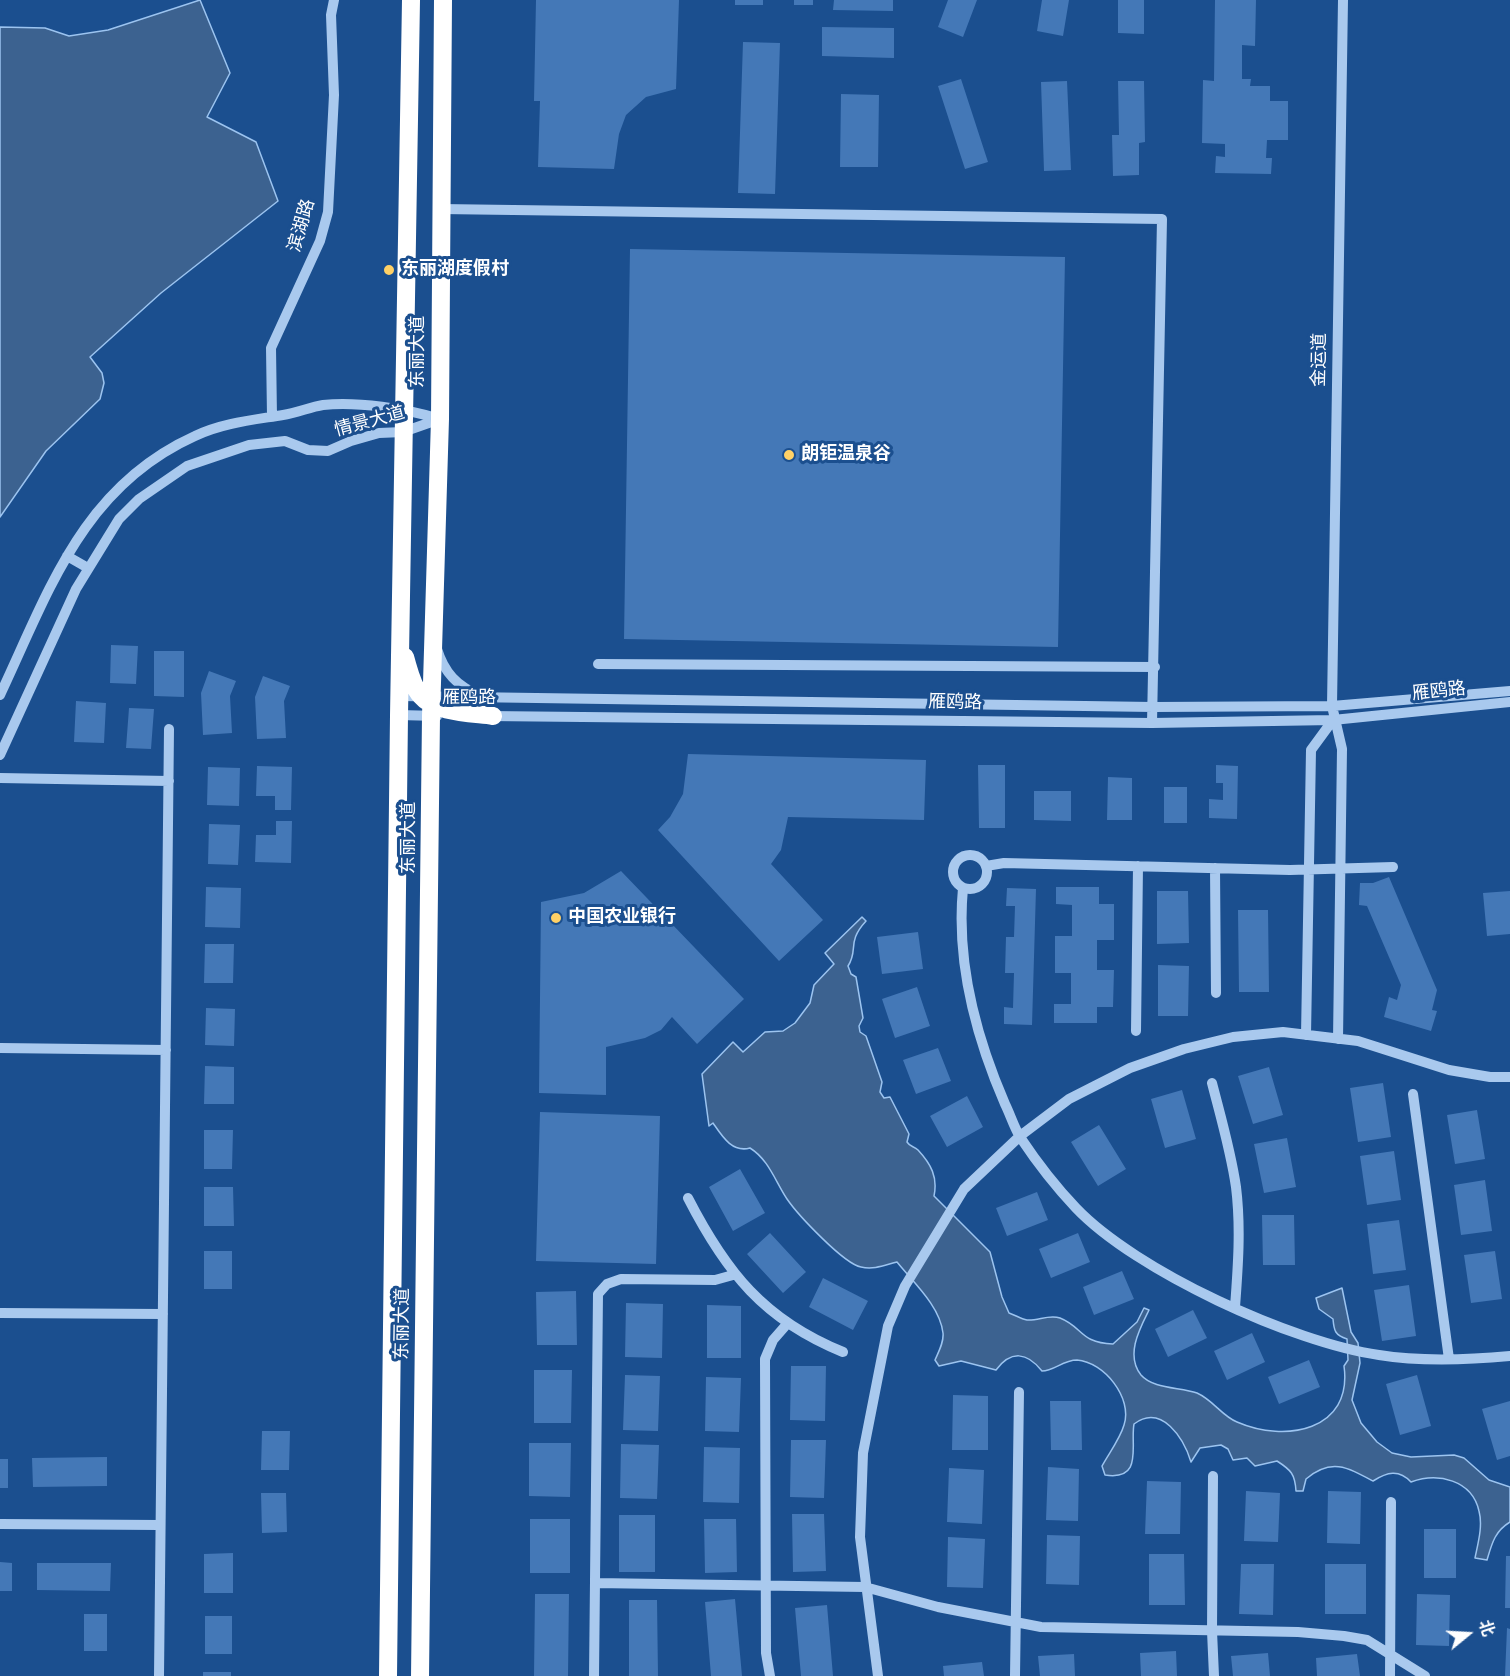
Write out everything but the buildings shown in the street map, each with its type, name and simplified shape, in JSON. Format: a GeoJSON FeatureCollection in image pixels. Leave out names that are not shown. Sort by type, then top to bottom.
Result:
{"type":"FeatureCollection","features":[{"type":"Feature","properties":{"kind":"highway","name":"东丽大道"},"geometry":{"type":"LineString","coordinates":[[387,1676],[403,408],[411,0]]}},
{"type":"Feature","properties":{"kind":"highway","name":"东丽大道"},"geometry":{"type":"LineString","coordinates":[[420,1676],[429,703],[434,634],[440,419],[443,0]]}},
{"type":"Feature","properties":{"kind":"highway"},"geometry":{"type":"LineString","coordinates":[[400,635],[410,674],[429,703],[492,707]]}},
{"type":"Feature","properties":{"kind":"street","name":"滨湖路"},"geometry":{"type":"LineString","coordinates":[[272,417],[272,348],[320,241],[328,212],[334,95],[331,15],[334,0]]}},
{"type":"Feature","properties":{"kind":"street","name":"金运道"},"geometry":{"type":"LineString","coordinates":[[1338,1039],[1342,749],[1333,720],[1332,706],[1343,0]]}},
{"type":"Feature","properties":{"kind":"street"},"geometry":{"type":"LineString","coordinates":[[441,209],[1161,219],[1155,668],[1152,723]]}},
{"type":"Feature","properties":{"kind":"street","name":"情景大道"},"geometry":{"type":"LineString","coordinates":[[0,695],[67,556],[97,509],[119,485],[141,467],[196,435],[228,424],[272,417],[321,405],[403,408],[440,419]]}},
{"type":"Feature","properties":{"kind":"street","name":"情景大道"},"geometry":{"type":"LineString","coordinates":[[0,755],[88,568],[118,519],[139,499],[187,466],[249,445],[285,441],[308,450],[328,451],[379,433],[403,432],[440,419]]}},
{"type":"Feature","properties":{"kind":"street"},"geometry":{"type":"LineString","coordinates":[[67,556],[88,568]]}},
{"type":"Feature","properties":{"kind":"street"},"geometry":{"type":"LineString","coordinates":[[434,634],[440,659],[452,678],[492,707]]}},
{"type":"Feature","properties":{"kind":"street"},"geometry":{"type":"LineString","coordinates":[[598,664],[1155,668]]}},
{"type":"Feature","properties":{"kind":"street","name":"雁鸥路"},"geometry":{"type":"LineString","coordinates":[[492,707],[1332,706],[1510,691]]}},
{"type":"Feature","properties":{"kind":"street","name":"雁鸥路"},"geometry":{"type":"LineString","coordinates":[[399,696],[429,703]]}},
{"type":"Feature","properties":{"kind":"street","name":"雁鸥路"},"geometry":{"type":"LineString","coordinates":[[492,707],[1152,723],[1333,720],[1510,702]]}},
{"type":"Feature","properties":{"kind":"street","name":"雁鸥路"},"geometry":{"type":"LineString","coordinates":[[399,715],[429,703]]}},
{"type":"Feature","properties":{"kind":"street"},"geometry":{"type":"LineString","coordinates":[[1306,1035],[1311,750],[1333,720]]}},
{"type":"Feature","properties":{"kind":"street"},"geometry":{"type":"LineString","coordinates":[[159,1676],[169,729]]}},
{"type":"Feature","properties":{"kind":"street"},"geometry":{"type":"LineString","coordinates":[[0,778],[169,781]]}},
{"type":"Feature","properties":{"kind":"street"},"geometry":{"type":"LineString","coordinates":[[963,888],[976,888],[985,879],[986,866],[983,861],[972,855],[960,858],[952,870],[953,877],[963,888],[961,928],[975,1016],[994,1079],[1020,1136],[1077,1209],[1129,1251],[1193,1288],[1235,1308],[1331,1344],[1377,1355],[1449,1359],[1510,1356]]}},
{"type":"Feature","properties":{"kind":"street"},"geometry":{"type":"LineString","coordinates":[[986,866],[1004,863],[1309,869],[1393,867]]}},
{"type":"Feature","properties":{"kind":"street"},"geometry":{"type":"LineString","coordinates":[[1136,1031],[1138,866]]}},
{"type":"Feature","properties":{"kind":"street"},"geometry":{"type":"LineString","coordinates":[[1215,868],[1216,993]]}},
{"type":"Feature","properties":{"kind":"street"},"geometry":{"type":"LineString","coordinates":[[878,1676],[860,1537],[863,1453],[888,1326],[905,1286],[964,1189],[1020,1136],[1069,1099],[1131,1068],[1184,1049],[1233,1037],[1283,1032],[1358,1041],[1449,1070],[1490,1077],[1510,1077]]}},
{"type":"Feature","properties":{"kind":"street"},"geometry":{"type":"LineString","coordinates":[[0,1048],[166,1050]]}},
{"type":"Feature","properties":{"kind":"street"},"geometry":{"type":"LineString","coordinates":[[1212,1083],[1236,1188],[1239,1241],[1235,1308]]}},
{"type":"Feature","properties":{"kind":"street"},"geometry":{"type":"LineString","coordinates":[[1413,1094],[1449,1359]]}},
{"type":"Feature","properties":{"kind":"street"},"geometry":{"type":"LineString","coordinates":[[688,1198],[708,1237],[751,1295],[787,1324],[816,1341],[843,1352]]}},
{"type":"Feature","properties":{"kind":"street"},"geometry":{"type":"LineString","coordinates":[[594,1676],[598,1294],[607,1284],[621,1280],[715,1280],[734,1275]]}},
{"type":"Feature","properties":{"kind":"street"},"geometry":{"type":"LineString","coordinates":[[0,1313],[163,1314]]}},
{"type":"Feature","properties":{"kind":"street"},"geometry":{"type":"LineString","coordinates":[[770,1676],[766,1653],[765,1359],[773,1340],[787,1324]]}},
{"type":"Feature","properties":{"kind":"street"},"geometry":{"type":"LineString","coordinates":[[1015,1676],[1019,1392]]}},
{"type":"Feature","properties":{"kind":"street"},"geometry":{"type":"LineString","coordinates":[[1213,1476],[1214,1676]]}},
{"type":"Feature","properties":{"kind":"street"},"geometry":{"type":"LineString","coordinates":[[1390,1676],[1391,1502]]}},
{"type":"Feature","properties":{"kind":"street"},"geometry":{"type":"LineString","coordinates":[[0,1524],[160,1525]]}},
{"type":"Feature","properties":{"kind":"street"},"geometry":{"type":"LineString","coordinates":[[595,1583],[865,1587],[938,1607],[1041,1627],[1344,1636],[1367,1640],[1425,1676]]}},
{"type":"Feature","properties":{"kind":"water"},"geometry":{"type":"Polygon","coordinates":[[[200,0],[230,73],[207,117],[256,142],[278,201],[161,293],[90,357],[102,373],[104,383],[100,399],[46,451],[0,517],[0,27],[45,28],[69,36],[108,30],[200,0]]]}},
{"type":"Feature","properties":{"kind":"water"},"geometry":{"type":"Polygon","coordinates":[[[862,917],[866,921],[854,940],[853,955],[848,966],[851,974],[856,977],[863,1018],[859,1026],[860,1032],[866,1036],[882,1082],[880,1092],[884,1098],[890,1097],[909,1134],[907,1142],[909,1145],[918,1150],[927,1160],[934,1177],[934,1196],[990,1252],[1002,1297],[1009,1313],[1027,1320],[1060,1318],[1094,1341],[1113,1344],[1137,1322],[1144,1308],[1149,1310],[1138,1333],[1134,1350],[1136,1367],[1146,1380],[1197,1393],[1237,1422],[1275,1431],[1294,1431],[1312,1426],[1327,1418],[1338,1405],[1344,1388],[1344,1366],[1348,1360],[1347,1339],[1336,1332],[1333,1319],[1319,1309],[1316,1298],[1342,1288],[1351,1332],[1358,1343],[1360,1363],[1352,1400],[1361,1423],[1377,1442],[1392,1453],[1411,1457],[1454,1455],[1464,1458],[1489,1480],[1510,1487],[1510,1522],[1497,1533],[1487,1560],[1475,1558],[1480,1523],[1475,1500],[1462,1486],[1452,1481],[1432,1478],[1411,1482],[1402,1475],[1393,1473],[1373,1481],[1347,1469],[1331,1467],[1315,1472],[1306,1479],[1303,1491],[1296,1491],[1295,1480],[1291,1473],[1277,1461],[1255,1466],[1247,1458],[1233,1460],[1228,1449],[1221,1445],[1200,1448],[1191,1462],[1177,1434],[1170,1426],[1154,1418],[1144,1419],[1134,1424],[1133,1460],[1125,1473],[1105,1475],[1102,1466],[1120,1435],[1126,1415],[1120,1393],[1114,1383],[1097,1367],[1077,1360],[1042,1371],[1031,1360],[1019,1356],[1007,1359],[996,1370],[961,1361],[939,1366],[935,1360],[943,1340],[943,1333],[937,1313],[897,1262],[870,1268],[853,1264],[811,1227],[793,1206],[757,1153],[750,1148],[733,1146],[713,1123],[709,1126],[702,1074],[733,1042],[743,1052],[765,1032],[783,1031],[795,1023],[810,1003],[814,985],[834,964],[825,953],[862,917]]]}},
{"type":"Feature","properties":{"kind":"place","name":"东丽湖度假村"},"geometry":{"type":"Point","coordinates":[389,270]}},
{"type":"Feature","properties":{"kind":"place","name":"朗钜温泉谷"},"geometry":{"type":"Point","coordinates":[789,455]}},
{"type":"Feature","properties":{"kind":"place","name":"中国农业银行"},"geometry":{"type":"Point","coordinates":[556,918]}}]}
